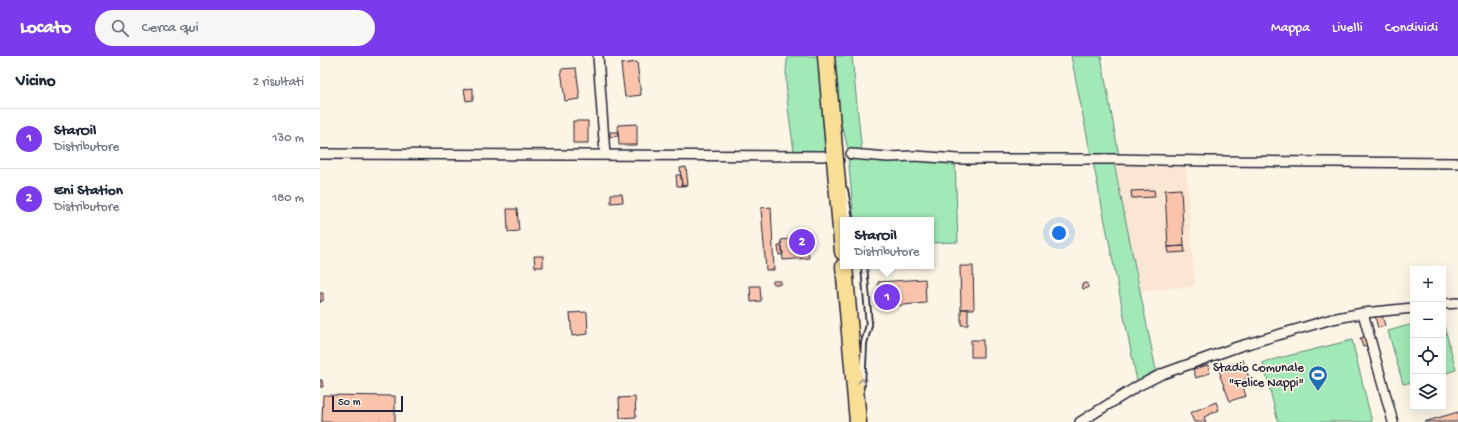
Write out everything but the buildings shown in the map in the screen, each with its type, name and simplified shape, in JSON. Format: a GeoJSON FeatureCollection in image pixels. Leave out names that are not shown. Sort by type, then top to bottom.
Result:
{"type":"FeatureCollection","features":[{"type":"Feature","properties":{"kind":"highway"},"geometry":{"type":"LineString","coordinates":[[826,56],[840,217]]}},
{"type":"Feature","properties":{"kind":"highway"},"geometry":{"type":"LineString","coordinates":[[844,269],[857,421]]}},
{"type":"Feature","properties":{"kind":"street"},"geometry":{"type":"LineString","coordinates":[[598,56],[605,155]]}},
{"type":"Feature","properties":{"kind":"street"},"geometry":{"type":"LineString","coordinates":[[320,154],[823,156]]}},
{"type":"Feature","properties":{"kind":"street"},"geometry":{"type":"LineString","coordinates":[[852,154],[888,157],[915,156],[958,160],[1115,159],[1458,163]]}},
{"type":"Feature","properties":{"kind":"street"},"geometry":{"type":"LineString","coordinates":[[1446,304],[1458,303]]}},
{"type":"Feature","properties":{"kind":"street"},"geometry":{"type":"LineString","coordinates":[[1080,422],[1138,386],[1162,374],[1237,347],[1332,319],[1363,313],[1410,308]]}},
{"type":"Feature","properties":{"kind":"street"},"geometry":{"type":"LineString","coordinates":[[1363,313],[1393,422]]}},
{"type":"Feature","properties":{"kind":"lane"},"geometry":{"type":"LineString","coordinates":[[834,141],[841,167]]}},
{"type":"Feature","properties":{"kind":"lane"},"geometry":{"type":"LineString","coordinates":[[845,187],[850,217]]}},
{"type":"Feature","properties":{"kind":"lane"},"geometry":{"type":"LineString","coordinates":[[857,421],[863,372],[864,343],[869,326],[864,269]]}},
{"type":"Feature","properties":{"kind":"shaded area"},"geometry":{"type":"Polygon","coordinates":[[[1114,163],[1186,164],[1195,286],[1140,292],[1114,163]]]}},
{"type":"Feature","properties":{"kind":"green space"},"geometry":{"type":"Polygon","coordinates":[[[788,56],[818,56],[826,153],[794,152],[786,91],[786,66],[788,56]]]}},
{"type":"Feature","properties":{"kind":"green space"},"geometry":{"type":"Polygon","coordinates":[[[834,56],[852,56],[862,153],[848,152],[837,99],[834,56]]]}},
{"type":"Feature","properties":{"kind":"green space"},"geometry":{"type":"Polygon","coordinates":[[[1071,56],[1101,56],[1119,156],[1091,156],[1071,56]]]}},
{"type":"Feature","properties":{"kind":"green space"},"geometry":{"type":"Polygon","coordinates":[[[848,156],[955,161],[958,242],[934,243],[934,217],[854,217],[848,156]]]}},
{"type":"Feature","properties":{"kind":"green space"},"geometry":{"type":"Polygon","coordinates":[[[1093,162],[1114,163],[1156,370],[1137,381],[1093,162]]]}},
{"type":"Feature","properties":{"kind":"green space"},"geometry":{"type":"Polygon","coordinates":[[[1410,325],[1410,383],[1403,384],[1388,331],[1410,325]]]}},
{"type":"Feature","properties":{"kind":"green space"},"geometry":{"type":"Polygon","coordinates":[[[1446,332],[1456,370],[1446,373],[1446,332]]]}},
{"type":"Feature","properties":{"kind":"green space","name":"Stadio Comunale \"Felice Nappi\""},"geometry":{"type":"Polygon","coordinates":[[[1352,340],[1372,422],[1278,422],[1263,362],[1352,340]]]}},
{"type":"Feature","properties":{"kind":"place","name":"Eni Station"},"geometry":{"type":"Point","coordinates":[802,242]}},
{"type":"Feature","properties":{"kind":"place","name":"StarOil"},"geometry":{"type":"Point","coordinates":[887,297]}},
{"type":"Feature","properties":{"kind":"place","name":"Stadio Comunale \"Felice Nappi\""},"geometry":{"type":"Point","coordinates":[1318,392]}}]}
